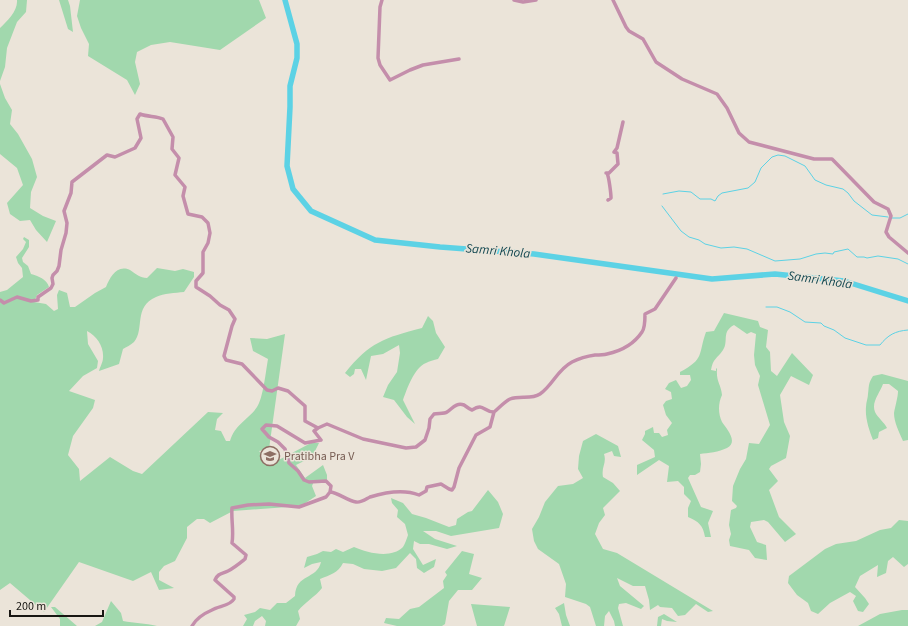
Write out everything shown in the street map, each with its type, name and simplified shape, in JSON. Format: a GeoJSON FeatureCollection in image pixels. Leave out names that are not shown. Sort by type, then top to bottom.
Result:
{"type":"FeatureCollection","features":[{"type":"Feature","properties":{"kind":"street"},"geometry":{"type":"LineString","coordinates":[[382,0],[380,7],[378,58],[380,65],[390,80],[424,65],[459,59]]}},
{"type":"Feature","properties":{"kind":"street"},"geometry":{"type":"LineString","coordinates":[[514,0],[523,2],[536,0]]}},
{"type":"Feature","properties":{"kind":"street"},"geometry":{"type":"LineString","coordinates":[[613,0],[626,27],[629,31],[643,40],[656,62],[682,79],[718,94],[727,108],[739,133],[749,142],[814,158],[832,159],[874,202],[888,210],[891,216],[886,232],[889,237],[908,252]]}},
{"type":"Feature","properties":{"kind":"street"},"geometry":{"type":"LineString","coordinates":[[0,300],[4,304],[17,297],[31,301],[38,300],[38,297],[51,288],[53,284],[53,274],[57,272],[59,266],[61,250],[66,233],[67,223],[64,211],[71,193],[72,182],[107,156],[115,157],[135,148],[141,138],[137,119],[140,114],[147,116],[158,116],[164,119],[172,137],[172,149],[179,158],[175,174],[185,187],[183,196],[188,214],[202,217],[208,223],[210,238],[203,252],[202,273],[196,281],[196,287],[229,310],[235,320],[224,356],[226,360],[242,364],[267,390],[272,391],[278,388],[288,391],[305,406],[305,421],[318,428]]}},
{"type":"Feature","properties":{"kind":"street"},"geometry":{"type":"LineString","coordinates":[[608,200],[611,198],[611,192],[606,173],[609,173],[618,164],[617,152],[614,152],[617,148],[623,122]]}},
{"type":"Feature","properties":{"kind":"street"},"geometry":{"type":"LineString","coordinates":[[330,492],[335,492],[342,497],[356,502],[361,502],[369,498],[389,493],[406,492],[419,495],[426,491],[428,487],[441,484],[449,490],[452,490],[460,468],[476,435],[490,426],[494,412],[510,399],[533,397],[540,394],[563,368],[573,361],[607,354],[625,348],[643,331],[645,314],[655,309],[676,278]]}},
{"type":"Feature","properties":{"kind":"street"},"geometry":{"type":"LineString","coordinates":[[192,626],[195,622],[213,609],[218,609],[234,599],[234,596],[215,580],[217,575],[228,571],[245,559],[246,555],[232,543],[232,508],[248,505],[268,504],[299,507],[326,497],[330,492],[331,486],[326,481],[309,482],[304,480],[289,463],[285,449],[278,442],[269,437],[262,429],[266,425],[277,426],[305,443],[321,440],[314,431],[327,424],[363,439],[406,448],[416,447],[425,440],[430,419],[434,414],[446,413],[454,405],[464,406],[472,410],[479,406],[490,412],[494,412]]}},
{"type":"Feature","properties":{"kind":"green space"},"geometry":{"type":"Polygon","coordinates":[[[17,0],[27,0],[26,12],[17,22],[7,48],[5,67],[0,81],[0,28],[14,12],[17,0]]]}},
{"type":"Feature","properties":{"kind":"green space"},"geometry":{"type":"Polygon","coordinates":[[[59,0],[68,0],[73,32],[68,29],[59,0]]]}},
{"type":"Feature","properties":{"kind":"green space"},"geometry":{"type":"Polygon","coordinates":[[[80,0],[259,0],[266,18],[220,50],[170,42],[151,45],[137,52],[135,62],[140,84],[135,95],[127,80],[88,56],[89,44],[77,16],[80,0]]]}},
{"type":"Feature","properties":{"kind":"green space"},"geometry":{"type":"Polygon","coordinates":[[[0,84],[5,98],[12,110],[10,124],[18,134],[32,159],[37,177],[31,192],[30,208],[43,216],[56,221],[47,242],[36,230],[30,220],[20,221],[10,214],[7,203],[23,185],[17,168],[0,154],[0,84]]]}},
{"type":"Feature","properties":{"kind":"green space"},"geometry":{"type":"Polygon","coordinates":[[[24,237],[29,240],[29,247],[22,258],[23,262],[28,266],[31,274],[44,280],[49,287],[37,295],[34,302],[46,304],[54,311],[58,309],[57,295],[59,290],[67,293],[70,307],[75,307],[106,287],[115,272],[121,269],[130,270],[140,277],[145,278],[147,278],[157,268],[175,271],[183,269],[194,272],[194,277],[184,292],[170,293],[156,297],[144,306],[140,318],[137,337],[133,343],[123,349],[119,364],[99,371],[103,360],[101,346],[97,339],[87,331],[88,344],[98,361],[97,368],[83,376],[69,391],[95,400],[93,408],[73,436],[68,455],[79,469],[80,481],[110,457],[133,471],[142,474],[208,412],[223,413],[217,419],[215,430],[221,431],[226,441],[230,441],[238,426],[257,407],[261,398],[264,384],[268,359],[253,351],[250,338],[267,339],[285,334],[269,449],[259,451],[271,464],[311,443],[319,443],[312,457],[296,465],[305,478],[323,465],[327,475],[327,483],[314,481],[312,486],[316,496],[301,506],[233,511],[210,523],[204,519],[197,519],[187,527],[187,538],[175,561],[164,566],[159,572],[159,580],[174,588],[159,590],[151,572],[133,581],[79,562],[44,612],[10,583],[0,590],[0,292],[7,290],[23,277],[22,268],[16,257],[23,249],[26,242],[23,239],[24,237]]]}},
{"type":"Feature","properties":{"kind":"green space"},"geometry":{"type":"Polygon","coordinates":[[[724,313],[758,321],[760,327],[768,330],[766,347],[770,352],[771,371],[777,376],[792,353],[813,375],[809,385],[791,376],[780,395],[784,422],[790,436],[786,458],[771,466],[769,469],[778,481],[769,490],[779,517],[796,534],[785,542],[768,522],[764,520],[751,522],[750,527],[757,542],[766,545],[767,560],[755,558],[749,550],[730,546],[729,540],[731,534],[729,525],[731,510],[737,506],[732,501],[733,486],[746,459],[749,443],[759,444],[770,425],[758,385],[760,376],[755,365],[754,355],[756,334],[751,332],[747,334],[734,325],[730,328],[726,334],[725,347],[714,361],[711,370],[716,371],[716,368],[717,369],[717,377],[722,395],[719,405],[719,412],[722,422],[729,431],[732,442],[727,448],[700,454],[700,472],[695,475],[690,475],[688,478],[701,507],[713,511],[708,523],[711,537],[705,537],[700,524],[688,517],[688,508],[691,501],[684,494],[684,487],[678,481],[667,482],[669,466],[659,460],[637,475],[637,465],[655,457],[654,450],[642,440],[645,431],[653,427],[654,433],[659,433],[662,437],[668,435],[667,430],[672,423],[666,415],[663,405],[666,401],[672,399],[671,392],[665,389],[669,383],[676,380],[681,388],[687,386],[691,380],[690,375],[680,375],[680,372],[697,359],[701,351],[706,332],[714,331],[724,313]]]}},
{"type":"Feature","properties":{"kind":"green space"},"geometry":{"type":"Polygon","coordinates":[[[428,316],[433,321],[436,333],[445,347],[438,359],[427,362],[418,369],[403,400],[415,424],[407,417],[394,400],[383,397],[388,385],[397,372],[400,353],[399,345],[383,354],[371,356],[366,380],[361,369],[355,369],[354,374],[350,377],[345,373],[362,354],[370,348],[388,338],[422,328],[428,316]]]}},
{"type":"Feature","properties":{"kind":"green space"},"geometry":{"type":"Polygon","coordinates":[[[882,374],[908,381],[908,440],[903,441],[895,420],[894,413],[898,391],[889,384],[883,384],[875,401],[874,408],[876,414],[887,428],[879,432],[878,438],[873,440],[867,420],[866,403],[871,379],[873,376],[882,374]]]}},
{"type":"Feature","properties":{"kind":"green space"},"geometry":{"type":"Polygon","coordinates":[[[596,434],[618,446],[621,457],[614,456],[612,451],[604,454],[605,460],[603,477],[613,483],[620,491],[603,508],[605,515],[599,523],[595,534],[603,549],[617,553],[713,611],[708,612],[696,604],[685,615],[678,616],[672,608],[660,607],[658,605],[650,610],[645,586],[633,586],[617,578],[620,586],[644,606],[641,609],[626,603],[619,604],[618,608],[623,626],[615,626],[609,611],[605,616],[604,626],[596,626],[590,607],[586,604],[565,597],[566,584],[559,564],[538,549],[534,541],[532,529],[545,502],[558,486],[573,484],[583,478],[578,469],[579,456],[583,441],[596,434]]]}},
{"type":"Feature","properties":{"kind":"green space"},"geometry":{"type":"Polygon","coordinates":[[[488,490],[498,502],[503,514],[499,528],[451,536],[436,531],[423,531],[435,539],[457,546],[447,549],[429,544],[420,544],[414,541],[413,549],[423,565],[436,559],[434,567],[424,573],[417,568],[416,559],[410,553],[396,568],[382,571],[364,569],[353,564],[343,563],[336,571],[320,579],[322,588],[298,611],[300,619],[296,626],[265,626],[266,621],[262,616],[255,621],[253,626],[243,626],[247,619],[244,615],[255,612],[260,608],[270,610],[277,603],[286,603],[295,596],[296,589],[299,584],[319,568],[321,562],[304,568],[307,557],[323,551],[331,552],[336,549],[343,552],[354,547],[372,553],[386,554],[398,551],[403,547],[408,535],[405,524],[397,517],[398,510],[392,503],[391,498],[403,503],[412,514],[449,527],[456,525],[457,519],[472,511],[488,490]]]}},
{"type":"Feature","properties":{"kind":"green space"},"geometry":{"type":"Polygon","coordinates":[[[899,520],[908,521],[908,564],[904,567],[893,557],[888,561],[886,573],[877,577],[878,565],[860,576],[855,587],[869,604],[863,612],[858,611],[853,601],[856,596],[850,592],[830,603],[818,614],[811,611],[808,603],[797,595],[788,583],[789,576],[825,549],[836,544],[856,541],[880,530],[891,528],[899,520]]]}},
{"type":"Feature","properties":{"kind":"green space"},"geometry":{"type":"Polygon","coordinates":[[[462,551],[474,554],[469,574],[482,578],[472,590],[458,590],[449,601],[445,624],[442,626],[397,626],[384,623],[386,618],[399,619],[410,609],[419,607],[444,588],[443,581],[447,575],[445,572],[462,551]]]}},
{"type":"Feature","properties":{"kind":"green space"},"geometry":{"type":"Polygon","coordinates":[[[111,601],[121,613],[123,621],[157,626],[95,626],[102,622],[111,601]]]}},
{"type":"Feature","properties":{"kind":"green space"},"geometry":{"type":"Polygon","coordinates":[[[564,603],[570,626],[562,626],[559,614],[555,608],[564,603]]]}},
{"type":"Feature","properties":{"kind":"green space"},"geometry":{"type":"Polygon","coordinates":[[[471,604],[510,607],[504,626],[477,626],[471,604]]]}},
{"type":"Feature","properties":{"kind":"green space"},"geometry":{"type":"Polygon","coordinates":[[[51,607],[55,607],[77,626],[60,626],[60,619],[51,607]]]}},
{"type":"Feature","properties":{"kind":"green space"},"geometry":{"type":"Polygon","coordinates":[[[908,610],[908,626],[858,626],[880,614],[908,610]]]}},
{"type":"Feature","properties":{"kind":"green space"},"geometry":{"type":"Polygon","coordinates":[[[664,614],[677,622],[662,619],[661,626],[657,626],[658,617],[664,614]]]}},
{"type":"Feature","properties":{"kind":"waterway","name":"Samri Khola"},"geometry":{"type":"LineString","coordinates":[[285,0],[297,44],[297,58],[290,86],[287,166],[293,189],[311,211],[375,240],[440,247],[534,254],[712,279],[775,274],[844,281],[908,301]]}},
{"type":"Feature","properties":{"kind":"waterway"},"geometry":{"type":"LineString","coordinates":[[663,194],[679,191],[691,192],[700,199],[711,199],[715,201],[722,193],[748,188],[755,182],[761,168],[772,157],[778,155],[785,156],[805,166],[815,180],[826,185],[843,189],[854,201],[872,215],[888,217]]}},
{"type":"Feature","properties":{"kind":"waterway"},"geometry":{"type":"LineString","coordinates":[[662,206],[681,231],[689,237],[699,240],[705,244],[721,248],[734,247],[747,249],[775,261],[800,259],[816,254],[833,254],[834,252],[848,249],[857,257],[867,258],[878,256],[898,259],[908,264]]}},
{"type":"Feature","properties":{"kind":"waterway"},"geometry":{"type":"LineString","coordinates":[[891,218],[900,218],[908,214]]}},
{"type":"Feature","properties":{"kind":"waterway"},"geometry":{"type":"LineString","coordinates":[[766,307],[777,307],[790,312],[805,322],[821,323],[845,338],[866,345],[880,345],[892,334],[899,331],[908,330]]}},
{"type":"Feature","properties":{"kind":"place","name":"Pratibha Pra V"},"geometry":{"type":"Point","coordinates":[270,456]}}]}
